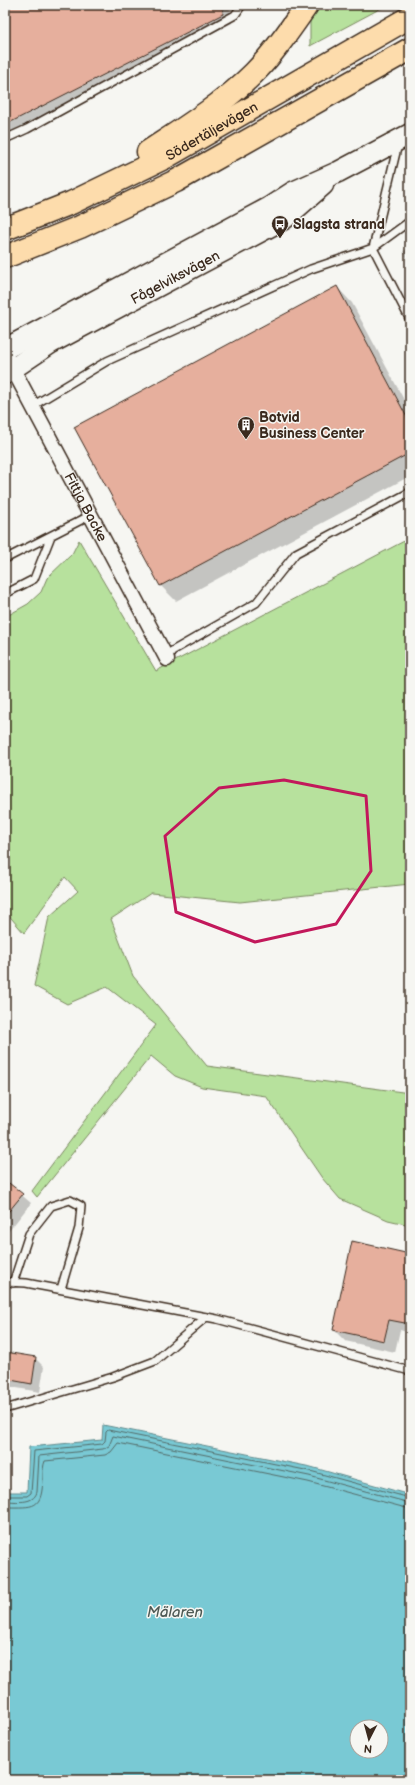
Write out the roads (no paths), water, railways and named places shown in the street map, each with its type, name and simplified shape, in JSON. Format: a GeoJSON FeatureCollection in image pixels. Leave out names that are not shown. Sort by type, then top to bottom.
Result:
{"type":"FeatureCollection","features":[{"type":"Feature","properties":{"kind":"highway"},"geometry":{"type":"LineString","coordinates":[[71,203],[223,101],[254,73],[287,33],[307,5]]}},
{"type":"Feature","properties":{"kind":"highway","name":"Södertäljevägen"},"geometry":{"type":"LineString","coordinates":[[5,229],[71,203],[166,158],[410,17]]}},
{"type":"Feature","properties":{"kind":"highway","name":"Södertäljevägen"},"geometry":{"type":"LineString","coordinates":[[5,257],[80,228],[176,181],[410,48]]}},
{"type":"Feature","properties":{"kind":"main road","name":"Fågelviksvägen"},"geometry":{"type":"LineString","coordinates":[[5,349],[270,207],[293,192],[338,172],[404,137]]}},
{"type":"Feature","properties":{"kind":"main road","name":"Fågelviksvägen"},"geometry":{"type":"LineString","coordinates":[[8,366],[284,219],[338,172]]}},
{"type":"Feature","properties":{"kind":"street","name":"Fittja Backe"},"geometry":{"type":"LineString","coordinates":[[8,366],[34,406],[167,659]]}},
{"type":"Feature","properties":{"kind":"lane"},"geometry":{"type":"LineString","coordinates":[[5,139],[27,130],[235,14],[242,5]]}},
{"type":"Feature","properties":{"kind":"lane"},"geometry":{"type":"LineString","coordinates":[[404,137],[389,180],[373,248],[410,320]]}},
{"type":"Feature","properties":{"kind":"lane"},"geometry":{"type":"LineString","coordinates":[[34,406],[107,361],[311,269],[373,248],[410,221]]}},
{"type":"Feature","properties":{"kind":"lane"},"geometry":{"type":"LineString","coordinates":[[167,659],[172,651],[256,603],[296,553],[410,492]]}},
{"type":"Feature","properties":{"kind":"lane"},"geometry":{"type":"LineString","coordinates":[[5,559],[91,515]]}},
{"type":"Feature","properties":{"kind":"lane"},"geometry":{"type":"LineString","coordinates":[[5,594],[34,579],[51,536]]}},
{"type":"Feature","properties":{"kind":"lane"},"geometry":{"type":"LineString","coordinates":[[13,1282],[29,1234],[51,1206],[70,1200],[81,1206],[79,1228],[61,1289]]}},
{"type":"Feature","properties":{"kind":"lane"},"geometry":{"type":"LineString","coordinates":[[5,1282],[26,1283],[61,1289],[206,1317],[410,1371]]}},
{"type":"Feature","properties":{"kind":"lane"},"geometry":{"type":"LineString","coordinates":[[5,1408],[114,1377],[155,1361],[206,1317]]}},
{"type":"Feature","properties":{"kind":"water","name":"Mälaren"},"geometry":{"type":"Polygon","coordinates":[[[103,1425],[311,1467],[410,1495],[410,1780],[5,1780],[5,1492],[27,1492],[29,1447],[102,1440],[103,1425]]]}},
{"type":"Feature","properties":{"kind":"place","name":"Slagsta strand"},"geometry":{"type":"Point","coordinates":[280,239]}},
{"type":"Feature","properties":{"kind":"place","name":"Botvid Business Center"},"geometry":{"type":"Point","coordinates":[246,440]}}]}
